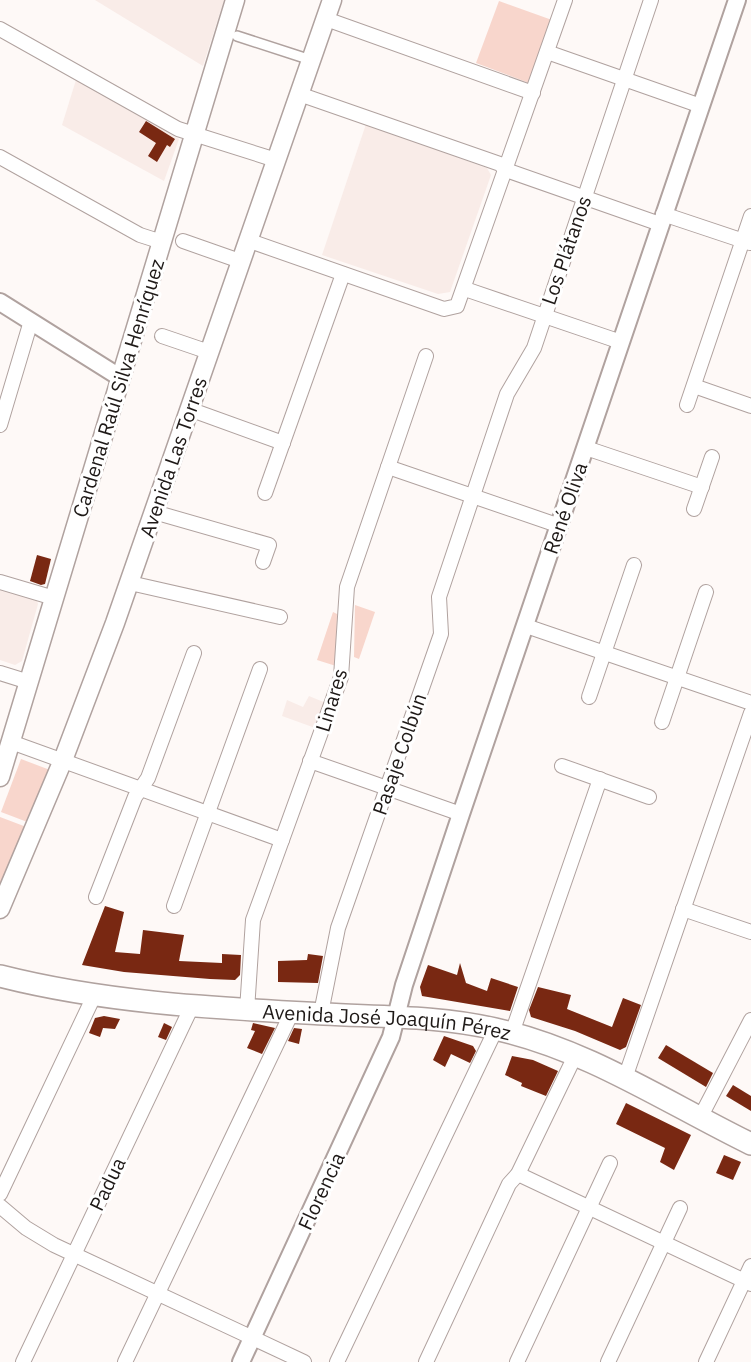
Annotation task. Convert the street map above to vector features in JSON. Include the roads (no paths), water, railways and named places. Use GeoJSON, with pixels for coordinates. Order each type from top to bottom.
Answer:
{"type":"FeatureCollection","features":[{"type":"Feature","properties":{"kind":"main road","name":"Cardenal Raúl Silva Henríquez"},"geometry":{"type":"LineString","coordinates":[[0,777],[235,0]]}},
{"type":"Feature","properties":{"kind":"main road","name":"Avenida Las Torres"},"geometry":{"type":"LineString","coordinates":[[0,909],[63,760],[129,583],[332,0]]}},
{"type":"Feature","properties":{"kind":"main road","name":"Avenida José Joaquín Pérez"},"geometry":{"type":"LineString","coordinates":[[0,976],[94,996],[247,1010],[397,1017],[504,1031],[576,1056],[625,1078],[751,1144]]}},
{"type":"Feature","properties":{"kind":"street"},"geometry":{"type":"LineString","coordinates":[[247,240],[444,309],[454,308],[460,303],[565,0]]}},
{"type":"Feature","properties":{"kind":"street","name":"Los Plátanos"},"geometry":{"type":"LineString","coordinates":[[472,496],[507,394],[532,354],[651,0]]}},
{"type":"Feature","properties":{"kind":"street","name":"René Oliva"},"geometry":{"type":"LineString","coordinates":[[397,1017],[404,985],[461,814],[737,0]]}},
{"type":"Feature","properties":{"kind":"street"},"geometry":{"type":"LineString","coordinates":[[326,19],[532,93]]}},
{"type":"Feature","properties":{"kind":"street"},"geometry":{"type":"LineString","coordinates":[[0,29],[178,129],[276,160]]}},
{"type":"Feature","properties":{"kind":"street"},"geometry":{"type":"LineString","coordinates":[[237,36],[311,60]]}},
{"type":"Feature","properties":{"kind":"street"},"geometry":{"type":"LineString","coordinates":[[547,52],[701,106]]}},
{"type":"Feature","properties":{"kind":"street"},"geometry":{"type":"LineString","coordinates":[[299,94],[500,164],[506,170],[584,197],[747,242]]}},
{"type":"Feature","properties":{"kind":"street"},"geometry":{"type":"LineString","coordinates":[[0,157],[133,232],[162,242]]}},
{"type":"Feature","properties":{"kind":"street"},"geometry":{"type":"LineString","coordinates":[[687,405],[747,242],[751,216]]}},
{"type":"Feature","properties":{"kind":"street"},"geometry":{"type":"LineString","coordinates":[[183,241],[240,261]]}},
{"type":"Feature","properties":{"kind":"street"},"geometry":{"type":"LineString","coordinates":[[265,493],[343,274]]}},
{"type":"Feature","properties":{"kind":"street"},"geometry":{"type":"LineString","coordinates":[[465,289],[621,342]]}},
{"type":"Feature","properties":{"kind":"street"},"geometry":{"type":"LineString","coordinates":[[0,302],[121,378]]}},
{"type":"Feature","properties":{"kind":"street"},"geometry":{"type":"LineString","coordinates":[[0,425],[31,321]]}},
{"type":"Feature","properties":{"kind":"street"},"geometry":{"type":"LineString","coordinates":[[162,336],[209,352]]}},
{"type":"Feature","properties":{"kind":"street","name":"Linares"},"geometry":{"type":"LineString","coordinates":[[247,1010],[251,929],[341,677],[347,587],[426,356]]}},
{"type":"Feature","properties":{"kind":"street"},"geometry":{"type":"LineString","coordinates":[[694,386],[751,406]]}},
{"type":"Feature","properties":{"kind":"street"},"geometry":{"type":"LineString","coordinates":[[189,409],[283,443]]}},
{"type":"Feature","properties":{"kind":"street"},"geometry":{"type":"LineString","coordinates":[[586,448],[702,487]]}},
{"type":"Feature","properties":{"kind":"street"},"geometry":{"type":"LineString","coordinates":[[694,509],[712,457]]}},
{"type":"Feature","properties":{"kind":"street"},"geometry":{"type":"LineString","coordinates":[[388,467],[560,526]]}},
{"type":"Feature","properties":{"kind":"street","name":"Pasaje Colbún"},"geometry":{"type":"LineString","coordinates":[[321,1013],[334,939],[441,633],[439,597],[472,496]]}},
{"type":"Feature","properties":{"kind":"street"},"geometry":{"type":"LineString","coordinates":[[154,512],[271,538],[263,562]]}},
{"type":"Feature","properties":{"kind":"street"},"geometry":{"type":"LineString","coordinates":[[589,697],[634,565]]}},
{"type":"Feature","properties":{"kind":"street"},"geometry":{"type":"LineString","coordinates":[[0,582],[54,598]]}},
{"type":"Feature","properties":{"kind":"street"},"geometry":{"type":"LineString","coordinates":[[129,583],[280,617]]}},
{"type":"Feature","properties":{"kind":"street"},"geometry":{"type":"LineString","coordinates":[[662,722],[706,592]]}},
{"type":"Feature","properties":{"kind":"street"},"geometry":{"type":"LineString","coordinates":[[526,626],[751,703]]}},
{"type":"Feature","properties":{"kind":"street"},"geometry":{"type":"LineString","coordinates":[[96,897],[141,789],[148,778],[194,653]]}},
{"type":"Feature","properties":{"kind":"street"},"geometry":{"type":"LineString","coordinates":[[174,906],[260,669]]}},
{"type":"Feature","properties":{"kind":"street"},"geometry":{"type":"LineString","coordinates":[[0,673],[28,682]]}},
{"type":"Feature","properties":{"kind":"street"},"geometry":{"type":"LineString","coordinates":[[625,1078],[751,713]]}},
{"type":"Feature","properties":{"kind":"street"},"geometry":{"type":"LineString","coordinates":[[10,742],[282,840]]}},
{"type":"Feature","properties":{"kind":"street"},"geometry":{"type":"LineString","coordinates":[[310,761],[461,814]]}},
{"type":"Feature","properties":{"kind":"street"},"geometry":{"type":"LineString","coordinates":[[562,766],[649,797]]}},
{"type":"Feature","properties":{"kind":"street"},"geometry":{"type":"LineString","coordinates":[[337,1362],[504,1031],[600,779]]}},
{"type":"Feature","properties":{"kind":"street"},"geometry":{"type":"LineString","coordinates":[[683,909],[751,932]]}},
{"type":"Feature","properties":{"kind":"street"},"geometry":{"type":"LineString","coordinates":[[0,1194],[94,996]]}},
{"type":"Feature","properties":{"kind":"street","name":"Padua"},"geometry":{"type":"LineString","coordinates":[[23,1362],[192,1006]]}},
{"type":"Feature","properties":{"kind":"street"},"geometry":{"type":"LineString","coordinates":[[125,1362],[292,1012]]}},
{"type":"Feature","properties":{"kind":"street","name":"Florencia"},"geometry":{"type":"LineString","coordinates":[[242,1362],[389,1043],[397,1017]]}},
{"type":"Feature","properties":{"kind":"street"},"geometry":{"type":"LineString","coordinates":[[700,1118],[751,1020]]}},
{"type":"Feature","properties":{"kind":"street"},"geometry":{"type":"LineString","coordinates":[[426,1362],[509,1184],[518,1174],[576,1056]]}},
{"type":"Feature","properties":{"kind":"street"},"geometry":{"type":"LineString","coordinates":[[517,1362],[610,1163]]}},
{"type":"Feature","properties":{"kind":"street"},"geometry":{"type":"LineString","coordinates":[[518,1174],[748,1282]]}},
{"type":"Feature","properties":{"kind":"street"},"geometry":{"type":"LineString","coordinates":[[0,1206],[40,1237],[304,1362]]}},
{"type":"Feature","properties":{"kind":"street"},"geometry":{"type":"LineString","coordinates":[[608,1362],[680,1208]]}},
{"type":"Feature","properties":{"kind":"street"},"geometry":{"type":"LineString","coordinates":[[706,1362],[748,1282],[751,1266]]}}]}
